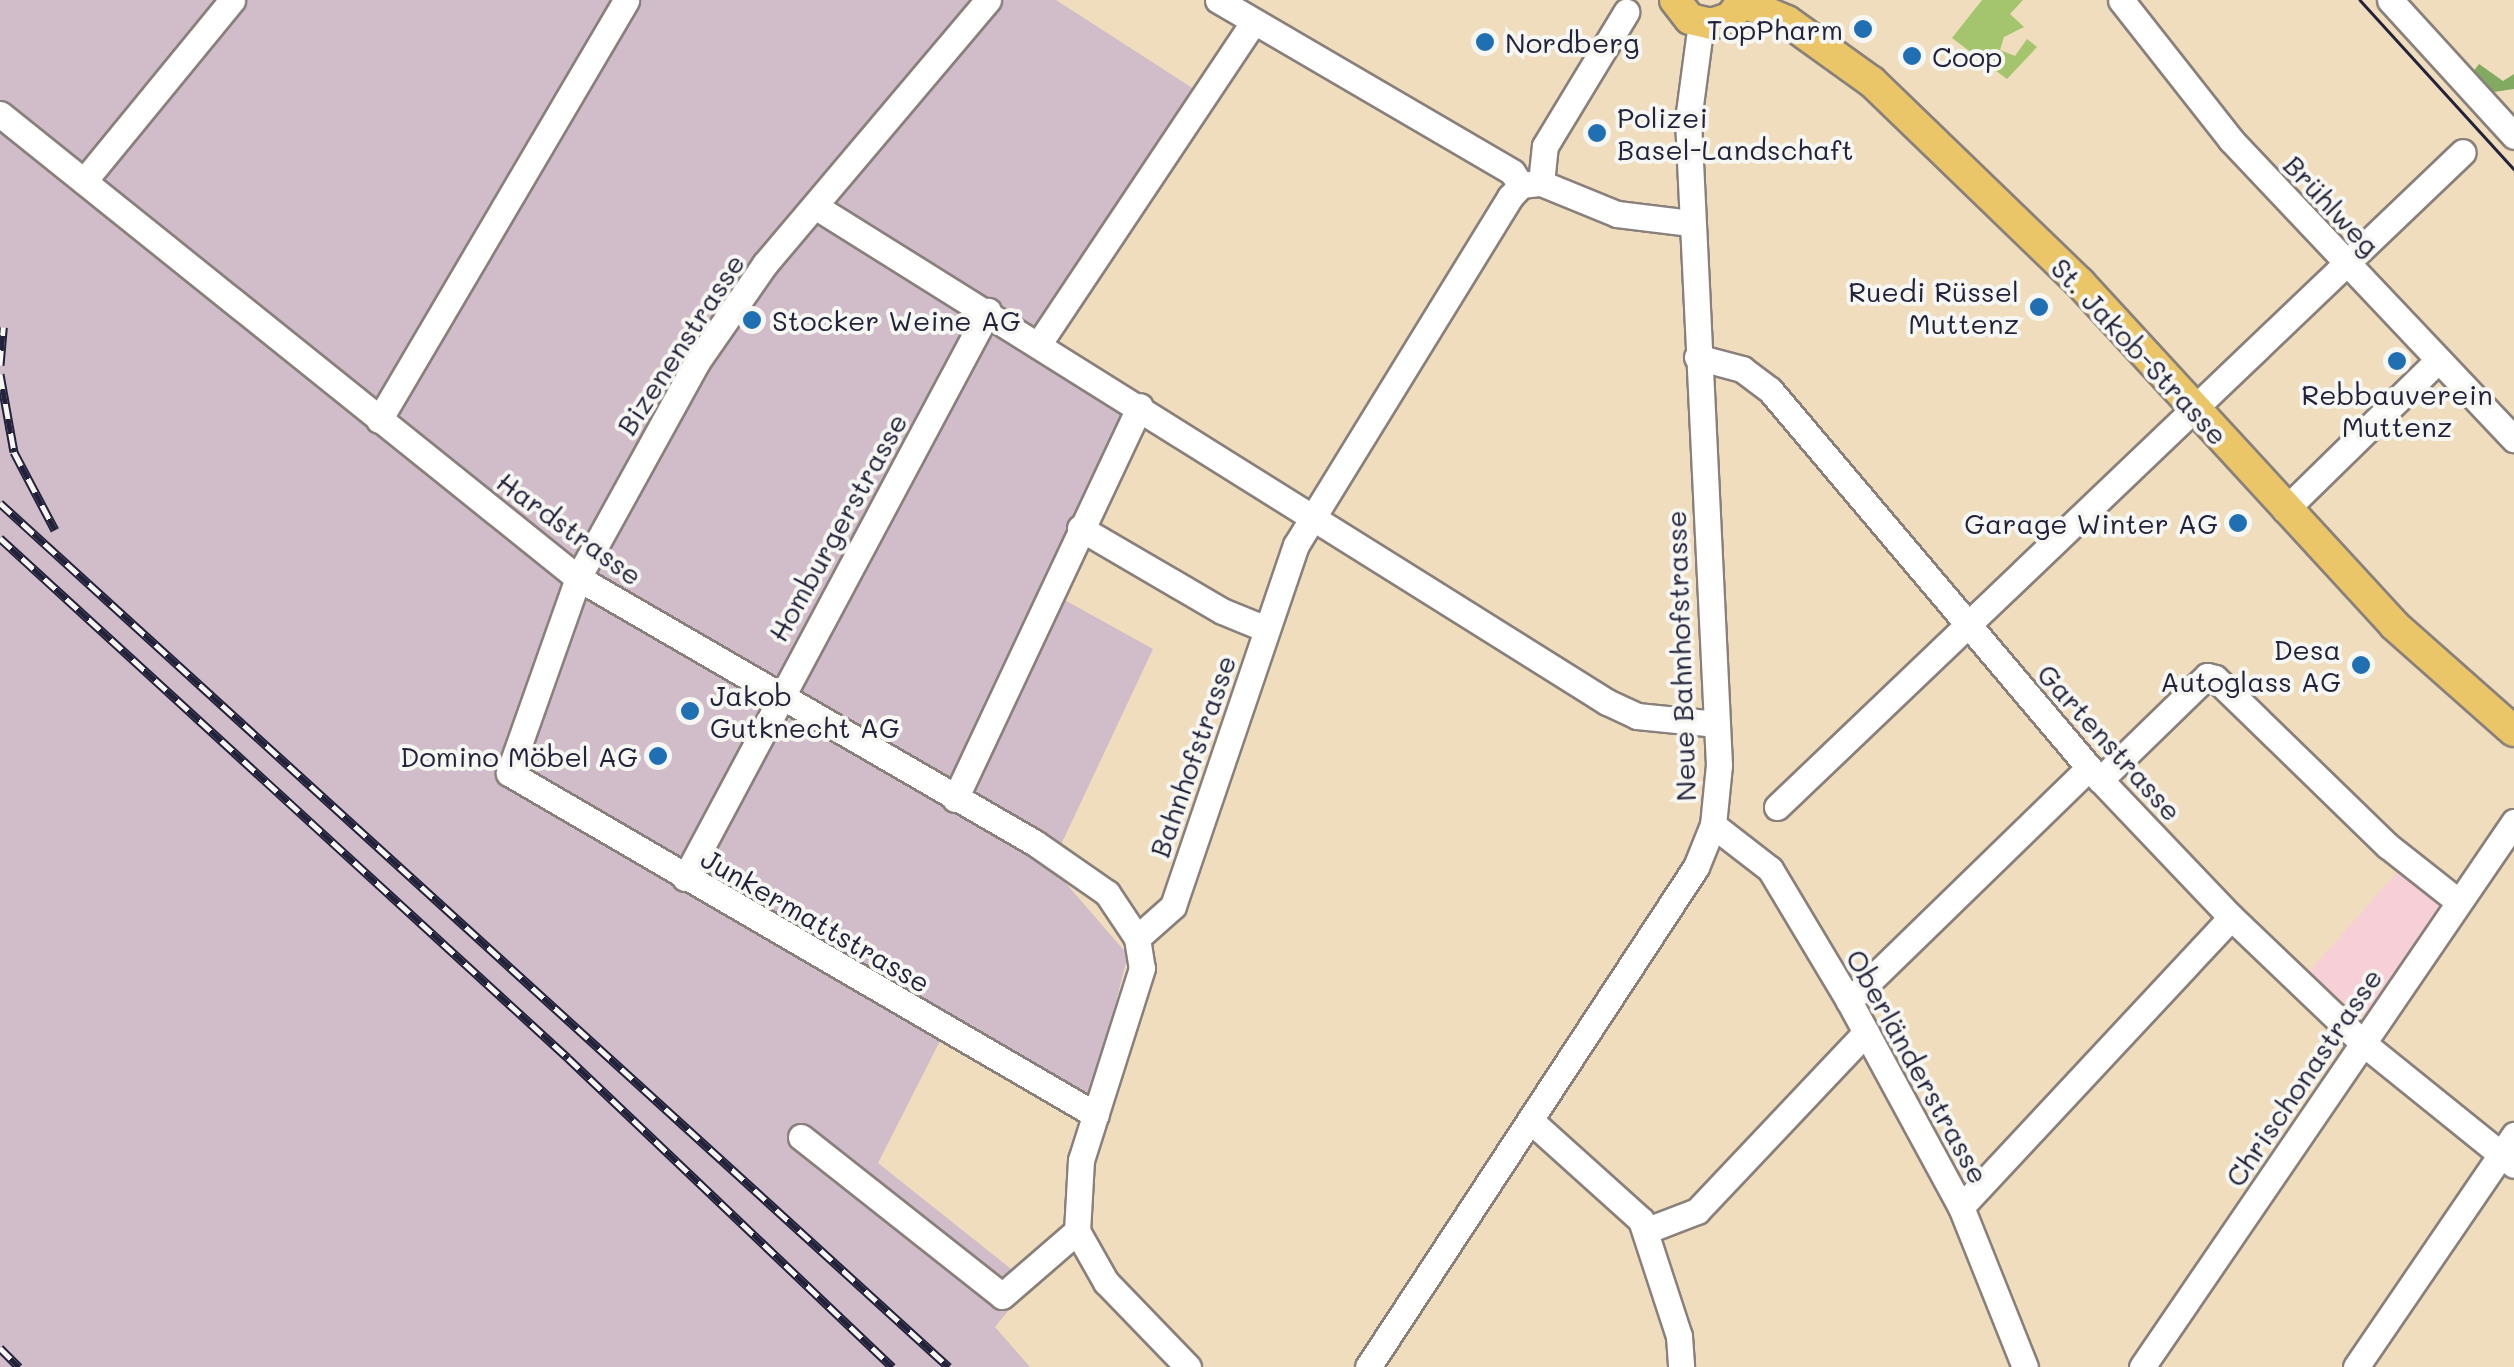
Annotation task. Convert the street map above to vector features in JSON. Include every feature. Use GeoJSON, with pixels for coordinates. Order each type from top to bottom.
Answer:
{"type":"FeatureCollection","features":[{"type":"Feature","properties":{"kind":"main road"},"geometry":{"type":"LineString","coordinates":[[1675,0],[1700,23],[1721,22],[1742,1]]}},
{"type":"Feature","properties":{"kind":"main road","name":"St. Jakob-Strasse"},"geometry":{"type":"LineString","coordinates":[[1742,1],[1786,21],[1872,82],[2080,283],[2394,626],[2514,732]]}},
{"type":"Feature","properties":{"kind":"street"},"geometry":{"type":"LineString","coordinates":[[84,181],[232,0]]}},
{"type":"Feature","properties":{"kind":"street"},"geometry":{"type":"LineString","coordinates":[[378,420],[626,0]]}},
{"type":"Feature","properties":{"kind":"street","name":"Bizenenstrasse"},"geometry":{"type":"LineString","coordinates":[[508,773],[578,578],[696,362],[765,264],[818,208],[988,0]]}},
{"type":"Feature","properties":{"kind":"street"},"geometry":{"type":"LineString","coordinates":[[1218,0],[1531,184],[1617,214],[1690,223]]}},
{"type":"Feature","properties":{"kind":"street","name":"Brühlweg"},"geometry":{"type":"LineString","coordinates":[[2120,0],[2231,140],[2436,361],[2514,439]]}},
{"type":"Feature","properties":{"kind":"street"},"geometry":{"type":"LineString","coordinates":[[2390,0],[2508,119]]}},
{"type":"Feature","properties":{"kind":"street","name":"Bahnhofstrasse"},"geometry":{"type":"LineString","coordinates":[[1137,938],[1173,906],[1266,629],[1313,516],[1531,184],[1545,146],[1626,12]]}},
{"type":"Feature","properties":{"kind":"street"},"geometry":{"type":"LineString","coordinates":[[1040,342],[1254,23]]}},
{"type":"Feature","properties":{"kind":"street","name":"Neue Bahnhofstrasse"},"geometry":{"type":"LineString","coordinates":[[1368,1367],[1696,867],[1713,824],[1720,791],[1696,357],[1688,120],[1700,23]]}},
{"type":"Feature","properties":{"kind":"street","name":"Hardstrasse"},"geometry":{"type":"LineString","coordinates":[[0,114],[578,578],[1082,872],[1107,894],[1137,938]]}},
{"type":"Feature","properties":{"kind":"street"},"geometry":{"type":"LineString","coordinates":[[1777,807],[2463,152]]}},
{"type":"Feature","properties":{"kind":"street"},"geometry":{"type":"LineString","coordinates":[[818,208],[1040,342],[1607,702],[1637,716],[1717,724]]}},
{"type":"Feature","properties":{"kind":"street","name":"Homburgerstrasse"},"geometry":{"type":"LineString","coordinates":[[685,878],[778,697],[988,311]]}},
{"type":"Feature","properties":{"kind":"street","name":"Gartenstrasse"},"geometry":{"type":"LineString","coordinates":[[1696,357],[1742,369],[1770,390],[2094,774],[2231,917],[2363,1044],[2509,1151]]}},
{"type":"Feature","properties":{"kind":"street"},"geometry":{"type":"LineString","coordinates":[[2285,510],[2436,361]]}},
{"type":"Feature","properties":{"kind":"street"},"geometry":{"type":"LineString","coordinates":[[954,799],[1140,406]]}},
{"type":"Feature","properties":{"kind":"street"},"geometry":{"type":"LineString","coordinates":[[1080,528],[1222,611],[1266,629]]}},
{"type":"Feature","properties":{"kind":"street"},"geometry":{"type":"LineString","coordinates":[[1849,1001],[2094,774],[2207,676],[2215,678],[2388,846],[2459,902]]}},
{"type":"Feature","properties":{"kind":"street","name":"Junkermattstrasse"},"geometry":{"type":"LineString","coordinates":[[508,773],[1096,1116]]}},
{"type":"Feature","properties":{"kind":"street","name":"Chrischonastrasse"},"geometry":{"type":"LineString","coordinates":[[2142,1367],[2514,822]]}},
{"type":"Feature","properties":{"kind":"street","name":"Oberländerstrasse"},"geometry":{"type":"LineString","coordinates":[[1713,824],[1770,868],[1849,1001],[1962,1206],[2025,1367]]}},
{"type":"Feature","properties":{"kind":"street"},"geometry":{"type":"LineString","coordinates":[[1962,1206],[2231,917]]}},
{"type":"Feature","properties":{"kind":"street"},"geometry":{"type":"LineString","coordinates":[[1137,938],[1138,993],[1096,1116],[1076,1190],[1077,1231],[1106,1282],[1188,1367]]}},
{"type":"Feature","properties":{"kind":"street"},"geometry":{"type":"LineString","coordinates":[[1645,1230],[1697,1211],[1866,1032]]}},
{"type":"Feature","properties":{"kind":"street"},"geometry":{"type":"LineString","coordinates":[[1531,1121],[1634,1210],[1645,1230],[1678,1336],[1681,1367]]}},
{"type":"Feature","properties":{"kind":"street"},"geometry":{"type":"LineString","coordinates":[[800,1137],[1002,1296],[1077,1231]]}},
{"type":"Feature","properties":{"kind":"street"},"geometry":{"type":"LineString","coordinates":[[2356,1367],[2509,1151]]}},
{"type":"Feature","properties":{"kind":"shaded area"},"geometry":{"type":"Polygon","coordinates":[[[0,0],[1056,0],[1194,89],[1028,355],[1125,412],[1043,588],[1153,649],[1051,866],[1128,955],[1085,1121],[940,1041],[878,1163],[1030,1284],[995,1327],[1030,1367],[0,1367],[0,0]]]}},
{"type":"Feature","properties":{"kind":"shaded area"},"geometry":{"type":"Polygon","coordinates":[[[2406,862],[2442,903],[2369,1013],[2360,1015],[2308,973],[2406,862]]]}},
{"type":"Feature","properties":{"kind":"green space"},"geometry":{"type":"Polygon","coordinates":[[[1982,0],[2023,0],[2010,14],[2024,27],[2004,37],[2000,50],[2015,56],[2027,39],[2037,47],[2007,79],[1952,38],[1982,0]]]}},
{"type":"Feature","properties":{"kind":"green space"},"geometry":{"type":"Polygon","coordinates":[[[2479,64],[2503,81],[2514,74],[2514,89],[2494,92],[2473,72],[2479,64]]]}},
{"type":"Feature","properties":{"kind":"tram line"},"geometry":{"type":"LineString","coordinates":[[2360,0],[2514,169]]}},
{"type":"Feature","properties":{"kind":"railway"},"geometry":{"type":"LineString","coordinates":[[0,365],[3,327]]}},
{"type":"Feature","properties":{"kind":"railway"},"geometry":{"type":"LineString","coordinates":[[0,374],[14,452],[55,530]]}},
{"type":"Feature","properties":{"kind":"railway"},"geometry":{"type":"LineString","coordinates":[[0,503],[949,1367]]}},
{"type":"Feature","properties":{"kind":"railway"},"geometry":{"type":"LineString","coordinates":[[0,538],[568,1058],[892,1367]]}},
{"type":"Feature","properties":{"kind":"railway"},"geometry":{"type":"LineString","coordinates":[[0,1348],[19,1367]]}},
{"type":"Feature","properties":{"kind":"place","name":"TopPharm"},"geometry":{"type":"Point","coordinates":[1863,29]}},
{"type":"Feature","properties":{"kind":"place","name":"Nordberg"},"geometry":{"type":"Point","coordinates":[1485,42]}},
{"type":"Feature","properties":{"kind":"place","name":"Coop"},"geometry":{"type":"Point","coordinates":[1912,56]}},
{"type":"Feature","properties":{"kind":"place","name":"Polizei Basel-Landschaft"},"geometry":{"type":"Point","coordinates":[1597,133]}},
{"type":"Feature","properties":{"kind":"place","name":"Ruedi Rüssel Muttenz"},"geometry":{"type":"Point","coordinates":[2039,307]}},
{"type":"Feature","properties":{"kind":"place","name":"Stocker Weine AG"},"geometry":{"type":"Point","coordinates":[752,320]}},
{"type":"Feature","properties":{"kind":"place","name":"Rebbauverein Muttenz"},"geometry":{"type":"Point","coordinates":[2397,361]}},
{"type":"Feature","properties":{"kind":"place","name":"Garage Winter AG"},"geometry":{"type":"Point","coordinates":[2238,523]}},
{"type":"Feature","properties":{"kind":"place","name":"Desa Autoglass AG"},"geometry":{"type":"Point","coordinates":[2361,665]}},
{"type":"Feature","properties":{"kind":"place","name":"Jakob Gutknecht AG"},"geometry":{"type":"Point","coordinates":[690,711]}},
{"type":"Feature","properties":{"kind":"place","name":"Domino Möbel AG"},"geometry":{"type":"Point","coordinates":[658,756]}}]}
